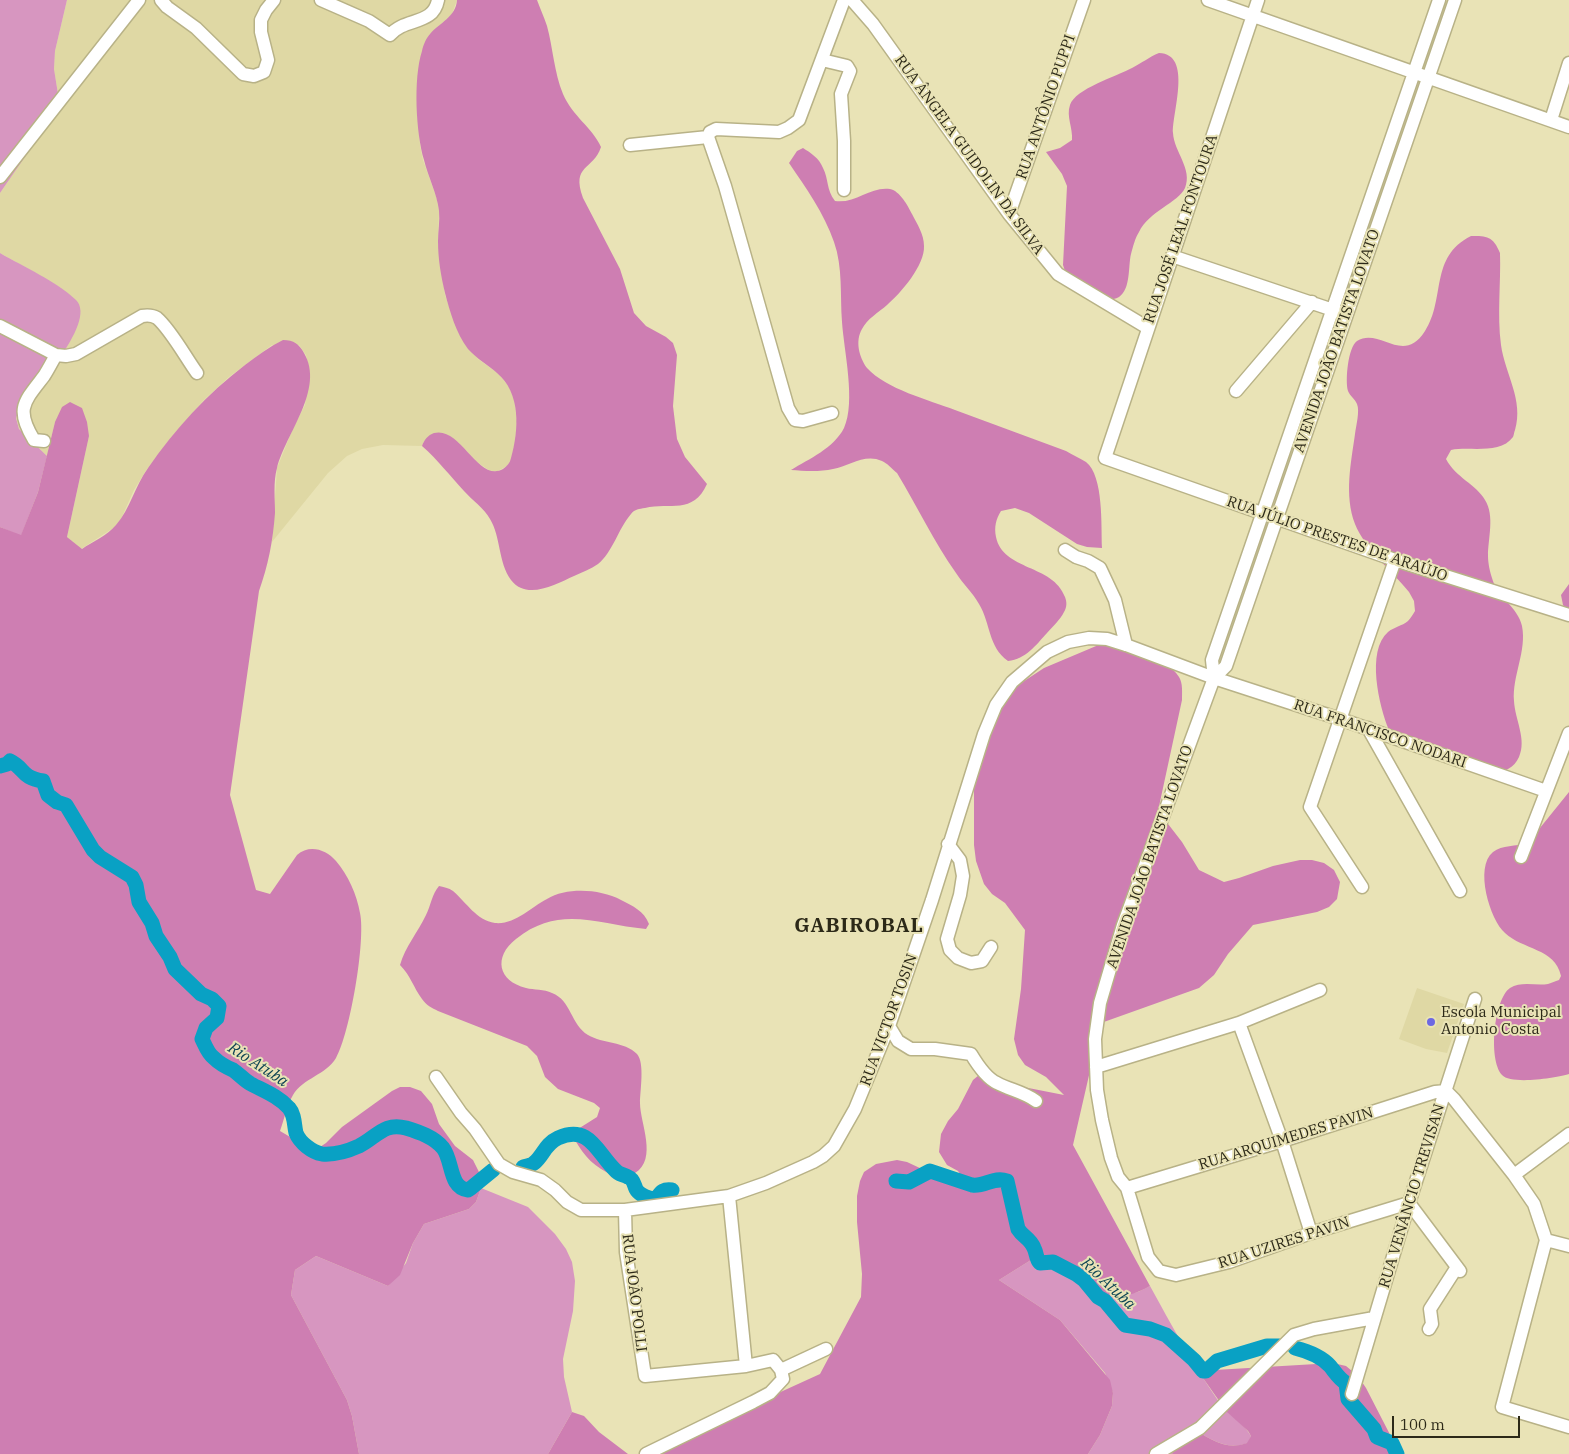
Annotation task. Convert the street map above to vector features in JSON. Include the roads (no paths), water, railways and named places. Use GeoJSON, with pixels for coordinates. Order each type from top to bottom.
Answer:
{"type":"FeatureCollection","features":[{"type":"Feature","properties":{"kind":"street"},"geometry":{"type":"LineString","coordinates":[[0,176],[140,0]]}},
{"type":"Feature","properties":{"kind":"street"},"geometry":{"type":"LineString","coordinates":[[161,0],[167,7],[196,28],[244,74],[254,76],[264,72],[268,60],[261,32],[261,20],[274,0]]}},
{"type":"Feature","properties":{"kind":"street"},"geometry":{"type":"LineString","coordinates":[[321,0],[368,21],[390,35],[403,24],[429,15],[436,9],[438,0]]}},
{"type":"Feature","properties":{"kind":"street"},"geometry":{"type":"LineString","coordinates":[[832,413],[803,421],[795,420],[788,408],[725,186],[708,137],[710,132],[716,129],[779,132],[799,120],[844,0]]}},
{"type":"Feature","properties":{"kind":"street","name":"RUA ÂNGELA GUIDOLIN DA SILVA"},"geometry":{"type":"LineString","coordinates":[[852,0],[873,24],[1009,214],[1058,274],[1148,328]]}},
{"type":"Feature","properties":{"kind":"street","name":"RUA ANTÔNIO PUPPI"},"geometry":{"type":"LineString","coordinates":[[1009,214],[1084,0]]}},
{"type":"Feature","properties":{"kind":"street"},"geometry":{"type":"LineString","coordinates":[[1208,0],[1569,127]]}},
{"type":"Feature","properties":{"kind":"street","name":"RUA JOSÉ LEAL FONTOURA"},"geometry":{"type":"LineString","coordinates":[[1105,458],[1258,0]]}},
{"type":"Feature","properties":{"kind":"street","name":"AVENIDA JOÃO BATISTA LOVATO"},"geometry":{"type":"LineString","coordinates":[[1214,678],[1212,660],[1264,514],[1439,0]]}},
{"type":"Feature","properties":{"kind":"street","name":"AVENIDA JOÃO BATISTA LOVATO"},"geometry":{"type":"LineString","coordinates":[[1159,1271],[1148,1257],[1127,1188],[1118,1177],[1111,1158],[1102,1120],[1097,1090],[1095,1039],[1100,1003],[1123,925],[1214,678],[1226,666],[1455,0]]}},
{"type":"Feature","properties":{"kind":"street"},"geometry":{"type":"LineString","coordinates":[[822,60],[848,66],[850,72],[841,94],[844,141],[844,190]]}},
{"type":"Feature","properties":{"kind":"street"},"geometry":{"type":"LineString","coordinates":[[1551,120],[1569,63]]}},
{"type":"Feature","properties":{"kind":"street"},"geometry":{"type":"LineString","coordinates":[[630,146],[708,137]]}},
{"type":"Feature","properties":{"kind":"street"},"geometry":{"type":"LineString","coordinates":[[1172,256],[1346,314]]}},
{"type":"Feature","properties":{"kind":"street"},"geometry":{"type":"LineString","coordinates":[[1236,391],[1312,302]]}},
{"type":"Feature","properties":{"kind":"street"},"geometry":{"type":"LineString","coordinates":[[0,326],[56,355],[76,354],[142,316],[150,315],[157,318],[168,331],[197,373]]}},
{"type":"Feature","properties":{"kind":"street"},"geometry":{"type":"LineString","coordinates":[[44,441],[34,440],[23,412],[25,402],[56,355]]}},
{"type":"Feature","properties":{"kind":"street","name":"RUA JÚLIO PRESTES DE ARAÚJO"},"geometry":{"type":"LineString","coordinates":[[1105,458],[1396,560],[1569,615]]}},
{"type":"Feature","properties":{"kind":"street"},"geometry":{"type":"LineString","coordinates":[[1066,550],[1076,557],[1100,568],[1115,600],[1126,645]]}},
{"type":"Feature","properties":{"kind":"street"},"geometry":{"type":"LineString","coordinates":[[1362,886],[1310,807],[1396,560]]}},
{"type":"Feature","properties":{"kind":"street","name":"RUA VICTOR TOSIN"},"geometry":{"type":"LineString","coordinates":[[436,1077],[499,1164],[514,1172],[541,1180],[567,1202],[581,1210],[625,1210],[729,1196],[766,1183],[813,1162],[834,1146],[855,1109],[889,1026],[932,900],[984,734],[996,706],[1012,682],[1047,652],[1068,642],[1089,638],[1126,645],[1214,678]]}},
{"type":"Feature","properties":{"kind":"street","name":"RUA FRANCISCO NODARI"},"geometry":{"type":"LineString","coordinates":[[1214,678],[1368,728],[1546,791]]}},
{"type":"Feature","properties":{"kind":"street"},"geometry":{"type":"LineString","coordinates":[[1368,728],[1460,890]]}},
{"type":"Feature","properties":{"kind":"street"},"geometry":{"type":"LineString","coordinates":[[1521,856],[1569,733]]}},
{"type":"Feature","properties":{"kind":"street"},"geometry":{"type":"LineString","coordinates":[[948,844],[960,860],[963,876],[947,939],[950,950],[958,958],[970,963],[982,962],[991,947]]}},
{"type":"Feature","properties":{"kind":"street"},"geometry":{"type":"LineString","coordinates":[[1096,1068],[1239,1023],[1320,990]]}},
{"type":"Feature","properties":{"kind":"street","name":"RUA VENÂNCIO TREVISAN"},"geometry":{"type":"LineString","coordinates":[[1352,1394],[1409,1203],[1475,999]]}},
{"type":"Feature","properties":{"kind":"street"},"geometry":{"type":"LineString","coordinates":[[1239,1023],[1282,1141],[1311,1233]]}},
{"type":"Feature","properties":{"kind":"street"},"geometry":{"type":"LineString","coordinates":[[889,1026],[898,1041],[911,1048],[971,1054],[978,1066],[995,1082],[1028,1095],[1036,1101]]}},
{"type":"Feature","properties":{"kind":"street"},"geometry":{"type":"LineString","coordinates":[[1446,1091],[1514,1175],[1534,1204],[1546,1240],[1502,1407],[1569,1426]]}},
{"type":"Feature","properties":{"kind":"street","name":"RUA ARQUIMEDES PAVIN"},"geometry":{"type":"LineString","coordinates":[[1127,1188],[1435,1092],[1446,1091]]}},
{"type":"Feature","properties":{"kind":"street"},"geometry":{"type":"LineString","coordinates":[[1514,1175],[1569,1134]]}},
{"type":"Feature","properties":{"kind":"street"},"geometry":{"type":"LineString","coordinates":[[729,1196],[746,1366],[777,1365],[826,1349]]}},
{"type":"Feature","properties":{"kind":"street"},"geometry":{"type":"LineString","coordinates":[[1409,1203],[1459,1269],[1430,1309],[1432,1324],[1429,1330]]}},
{"type":"Feature","properties":{"kind":"street","name":"RUA UZIRES PAVIN"},"geometry":{"type":"LineString","coordinates":[[1159,1271],[1176,1275],[1229,1262],[1311,1233],[1409,1203]]}},
{"type":"Feature","properties":{"kind":"street","name":"RUA JOÃO POLLI"},"geometry":{"type":"LineString","coordinates":[[625,1210],[626,1252],[645,1376],[746,1366]]}},
{"type":"Feature","properties":{"kind":"street"},"geometry":{"type":"LineString","coordinates":[[1546,1240],[1569,1246]]}},
{"type":"Feature","properties":{"kind":"street"},"geometry":{"type":"LineString","coordinates":[[1156,1454],[1200,1428],[1294,1335],[1314,1328],[1374,1318]]}},
{"type":"Feature","properties":{"kind":"street"},"geometry":{"type":"LineString","coordinates":[[646,1454],[770,1393],[783,1379],[777,1365]]}},
{"type":"Feature","properties":{"kind":"waterway","name":"Rio Atuba"},"geometry":{"type":"LineString","coordinates":[[0,766],[10,761],[30,777],[43,781],[48,795],[57,802],[66,805],[93,850],[100,857],[132,877],[136,885],[139,902],[152,923],[156,936],[170,957],[175,969],[201,994],[212,999],[219,1006],[217,1018],[206,1028],[202,1039],[208,1052],[218,1062],[285,1104],[292,1114],[298,1137],[307,1146],[322,1154],[331,1154],[359,1146],[386,1129],[392,1127],[406,1128],[431,1138],[443,1148],[454,1179],[462,1188],[468,1190],[493,1170]]}},
{"type":"Feature","properties":{"kind":"waterway","name":"Rio Atuba"},"geometry":{"type":"LineString","coordinates":[[523,1167],[534,1163],[547,1147],[558,1138],[578,1135],[592,1142],[617,1172],[634,1182],[637,1191],[641,1194],[652,1199],[657,1198],[663,1191],[672,1190]]}},
{"type":"Feature","properties":{"kind":"waterway","name":"Rio Atuba"},"geometry":{"type":"LineString","coordinates":[[896,1181],[909,1182],[930,1171],[972,1185],[981,1185],[998,1180],[1007,1181],[1018,1229],[1032,1245],[1040,1263],[1053,1262],[1076,1274],[1084,1280],[1098,1297],[1105,1301],[1125,1325],[1150,1329],[1166,1335],[1194,1360],[1203,1371],[1206,1371],[1217,1361],[1267,1346],[1279,1346]]}},
{"type":"Feature","properties":{"kind":"waterway","name":"Rio Atuba"},"geometry":{"type":"LineString","coordinates":[[1295,1348],[1314,1354],[1330,1366],[1346,1383],[1348,1399],[1374,1429],[1377,1437],[1392,1443],[1397,1454]]}},
{"type":"Feature","properties":{"kind":"place","name":"Escola Municipal Antonio Costa"},"geometry":{"type":"Point","coordinates":[1431,1022]}},
{"type":"Feature","properties":{"kind":"district","name":"GABIROBAL"},"geometry":{"type":"Point","coordinates":[859,926]}}]}
